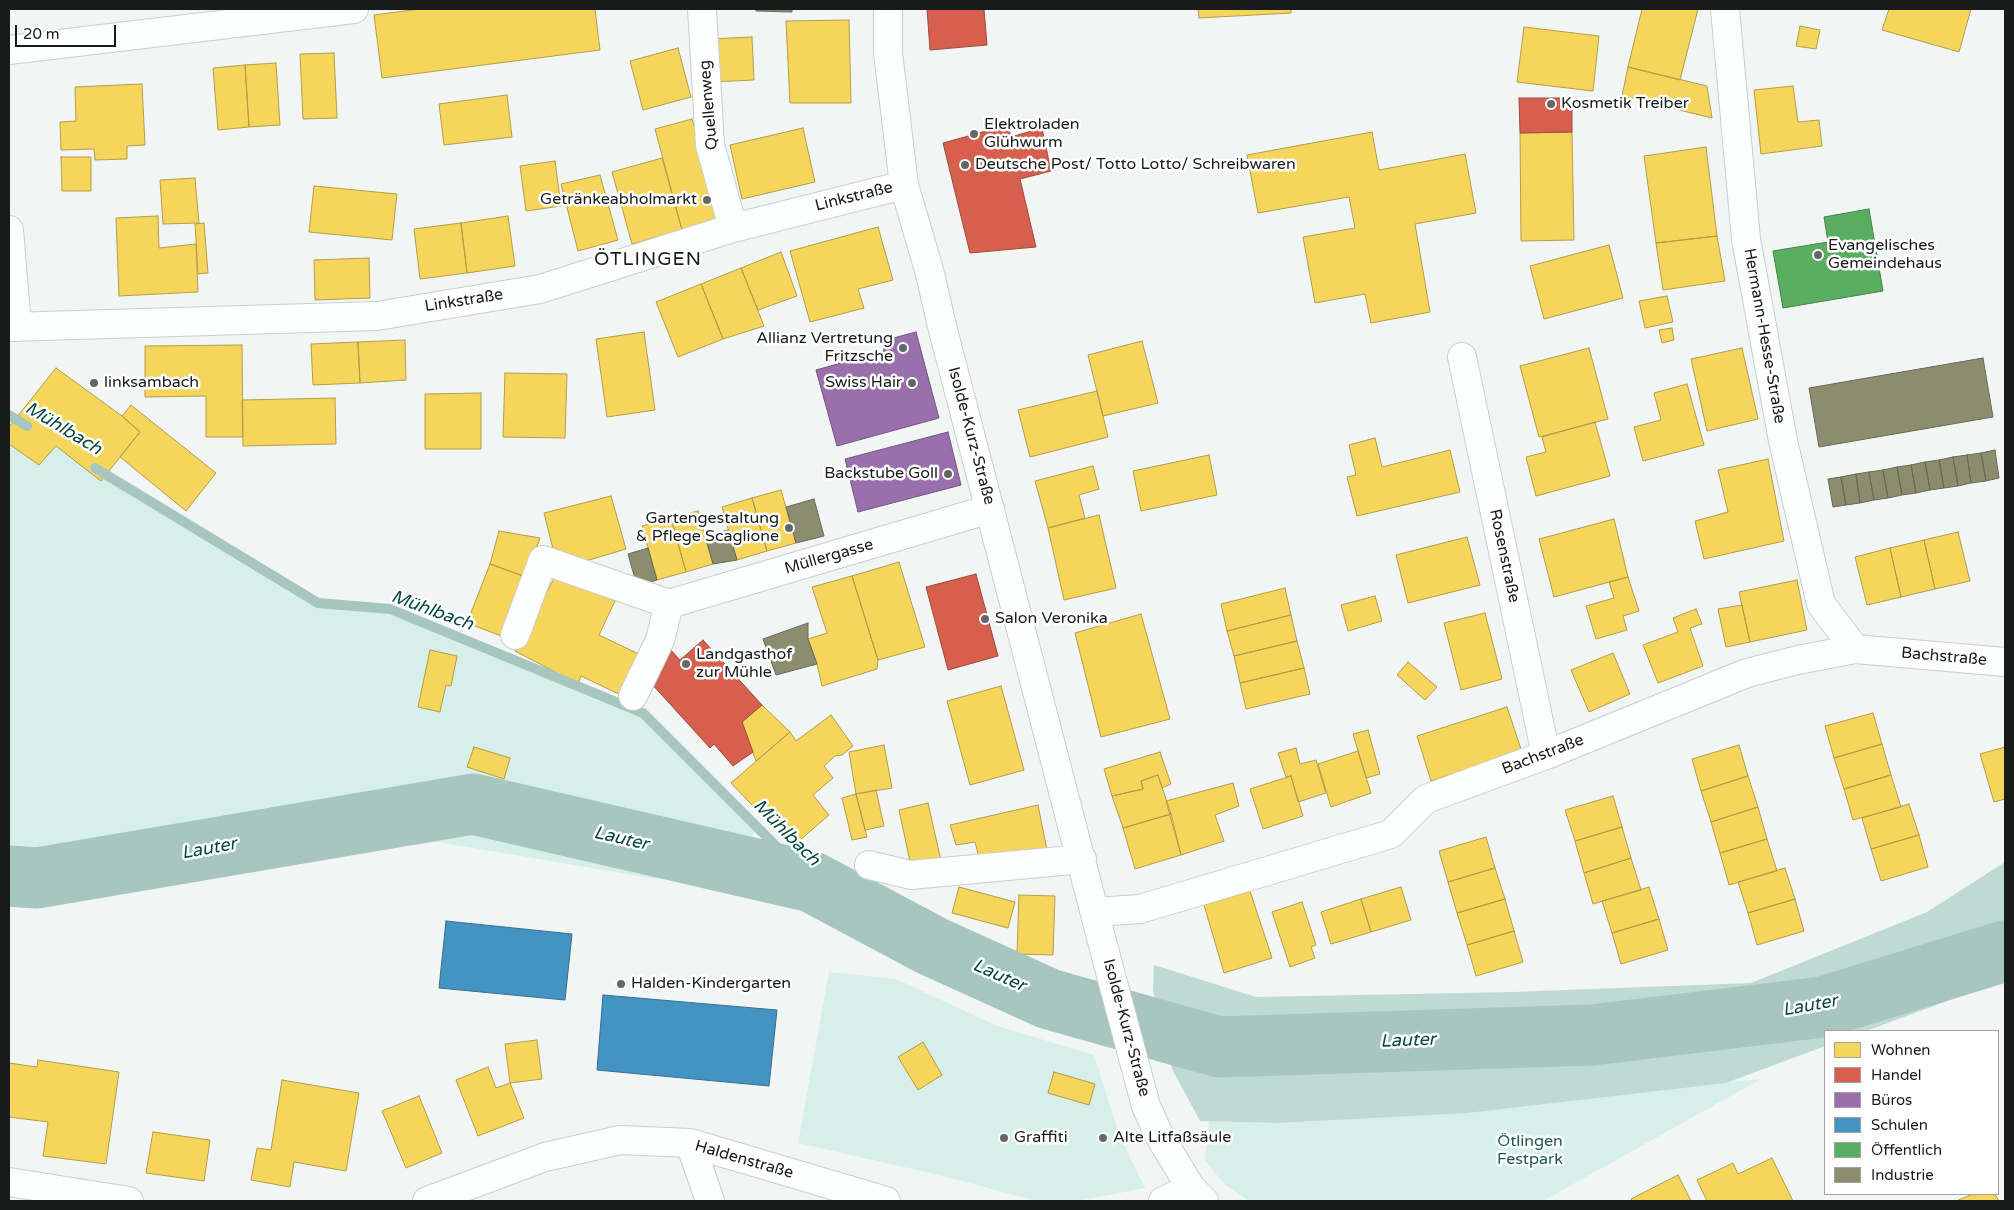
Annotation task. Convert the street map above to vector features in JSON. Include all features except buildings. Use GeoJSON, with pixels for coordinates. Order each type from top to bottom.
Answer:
{"type":"FeatureCollection","features":[{"type":"Feature","properties":{"kind":"street"},"geometry":{"type":"LineString","coordinates":[[9,50],[354,9]]}},
{"type":"Feature","properties":{"kind":"street","name":"Quellenweg"},"geometry":{"type":"LineString","coordinates":[[702,9],[710,145],[733,228]]}},
{"type":"Feature","properties":{"kind":"street","name":"Isolde-Kurz-Straße"},"geometry":{"type":"LineString","coordinates":[[888,9],[888,53],[904,185],[928,270],[1146,1106],[1160,1137],[1198,1195]]}},
{"type":"Feature","properties":{"kind":"street","name":"Hermann-Hesse-Straße"},"geometry":{"type":"LineString","coordinates":[[1725,9],[1746,239],[1783,441],[1821,604],[1855,649]]}},
{"type":"Feature","properties":{"kind":"street","name":"Linkstraße"},"geometry":{"type":"LineString","coordinates":[[13,327],[377,316],[540,288],[733,228],[904,185]]}},
{"type":"Feature","properties":{"kind":"street"},"geometry":{"type":"LineString","coordinates":[[9,230],[13,327]]}},
{"type":"Feature","properties":{"kind":"street","name":"Rosenstraße"},"geometry":{"type":"LineString","coordinates":[[1462,357],[1546,755]]}},
{"type":"Feature","properties":{"kind":"street","name":"Müllergasse"},"geometry":{"type":"LineString","coordinates":[[668,604],[990,509]]}},
{"type":"Feature","properties":{"kind":"street"},"geometry":{"type":"LineString","coordinates":[[515,635],[543,560],[668,604],[660,640],[633,696]]}},
{"type":"Feature","properties":{"kind":"street","name":"Bachstraße"},"geometry":{"type":"LineString","coordinates":[[1096,912],[1140,909],[1392,834],[1426,799],[1546,755],[1747,673],[1798,660],[1855,649],[2005,662]]}},
{"type":"Feature","properties":{"kind":"street"},"geometry":{"type":"LineString","coordinates":[[869,865],[911,874],[1082,859]]}},
{"type":"Feature","properties":{"kind":"street","name":"Haldenstraße"},"geometry":{"type":"LineString","coordinates":[[428,1201],[545,1157],[620,1140],[690,1144],[886,1201]]}},
{"type":"Feature","properties":{"kind":"street"},"geometry":{"type":"LineString","coordinates":[[690,1144],[710,1201]]}},
{"type":"Feature","properties":{"kind":"street"},"geometry":{"type":"LineString","coordinates":[[9,1182],[129,1201]]}},
{"type":"Feature","properties":{"kind":"street"},"geometry":{"type":"LineString","coordinates":[[1163,1201],[1198,1195]]}},
{"type":"Feature","properties":{"kind":"green space"},"geometry":{"type":"Polygon","coordinates":[[[9,415],[318,603],[390,609],[643,713],[758,829],[746,842],[767,858],[657,879],[438,842],[261,863],[39,908],[9,907],[9,415]]]}},
{"type":"Feature","properties":{"kind":"green space"},"geometry":{"type":"Polygon","coordinates":[[[2005,862],[2005,975],[1977,990],[1869,1030],[1824,1030],[1824,1046],[1726,1083],[1467,1113],[1279,1123],[1200,1121],[1172,1069],[1153,991],[1154,965],[1256,997],[1513,992],[1751,983],[1927,912],[2005,862]]]}},
{"type":"Feature","properties":{"kind":"green space"},"geometry":{"type":"Polygon","coordinates":[[[829,972],[896,979],[997,1026],[1094,1055],[1119,1134],[1145,1188],[1077,1201],[1037,1201],[939,1175],[798,1143],[829,972]]]}},
{"type":"Feature","properties":{"kind":"green space","name":"Ötlingen Festpark"},"geometry":{"type":"Polygon","coordinates":[[[1761,1079],[1543,1201],[1249,1201],[1224,1184],[1205,1160],[1209,1121],[1279,1123],[1325,1121],[1761,1079]]]}},
{"type":"Feature","properties":{"kind":"waterway","name":"Mühlbach"},"geometry":{"type":"LineString","coordinates":[[9,415],[27,426]]}},
{"type":"Feature","properties":{"kind":"waterway","name":"Mühlbach"},"geometry":{"type":"LineString","coordinates":[[95,468],[318,603],[390,609],[643,713],[812,882]]}},
{"type":"Feature","properties":{"kind":"waterway","name":"Lauter"},"geometry":{"type":"LineString","coordinates":[[9,876],[37,878],[473,804],[812,882],[932,946],[1049,999],[1219,1047],[1592,1035],[1823,1007],[2005,951]]}},
{"type":"Feature","properties":{"kind":"place","name":"Kosmetik Treiber"},"geometry":{"type":"Point","coordinates":[1551,104]}},
{"type":"Feature","properties":{"kind":"place","name":"Elektroladen Glühwurm"},"geometry":{"type":"Point","coordinates":[974,134]}},
{"type":"Feature","properties":{"kind":"place","name":"Deutsche Post/ Totto Lotto/ Schreibwaren"},"geometry":{"type":"Point","coordinates":[965,165]}},
{"type":"Feature","properties":{"kind":"place","name":"Getränkeabholmarkt"},"geometry":{"type":"Point","coordinates":[707,200]}},
{"type":"Feature","properties":{"kind":"place","name":"Evangelisches Gemeindehaus"},"geometry":{"type":"Point","coordinates":[1818,255]}},
{"type":"Feature","properties":{"kind":"place","name":"Allianz Vertretung Fritzsche"},"geometry":{"type":"Point","coordinates":[903,348]}},
{"type":"Feature","properties":{"kind":"place","name":"linksambach"},"geometry":{"type":"Point","coordinates":[94,383]}},
{"type":"Feature","properties":{"kind":"place","name":"Swiss Hair"},"geometry":{"type":"Point","coordinates":[912,383]}},
{"type":"Feature","properties":{"kind":"place","name":"Backstube Goll"},"geometry":{"type":"Point","coordinates":[948,474]}},
{"type":"Feature","properties":{"kind":"place","name":"Gartengestaltung & Pflege Scaglione"},"geometry":{"type":"Point","coordinates":[789,528]}},
{"type":"Feature","properties":{"kind":"place","name":"Salon Veronika"},"geometry":{"type":"Point","coordinates":[985,619]}},
{"type":"Feature","properties":{"kind":"place","name":"Landgasthof zur Mühle"},"geometry":{"type":"Point","coordinates":[686,664]}},
{"type":"Feature","properties":{"kind":"place","name":"Halden-Kindergarten"},"geometry":{"type":"Point","coordinates":[621,984]}},
{"type":"Feature","properties":{"kind":"place","name":"Graffiti"},"geometry":{"type":"Point","coordinates":[1004,1138]}},
{"type":"Feature","properties":{"kind":"place","name":"Alte Litfaßsäule"},"geometry":{"type":"Point","coordinates":[1103,1138]}},
{"type":"Feature","properties":{"kind":"district","name":"ÖTLINGEN"},"geometry":{"type":"Point","coordinates":[648,260]}}]}
